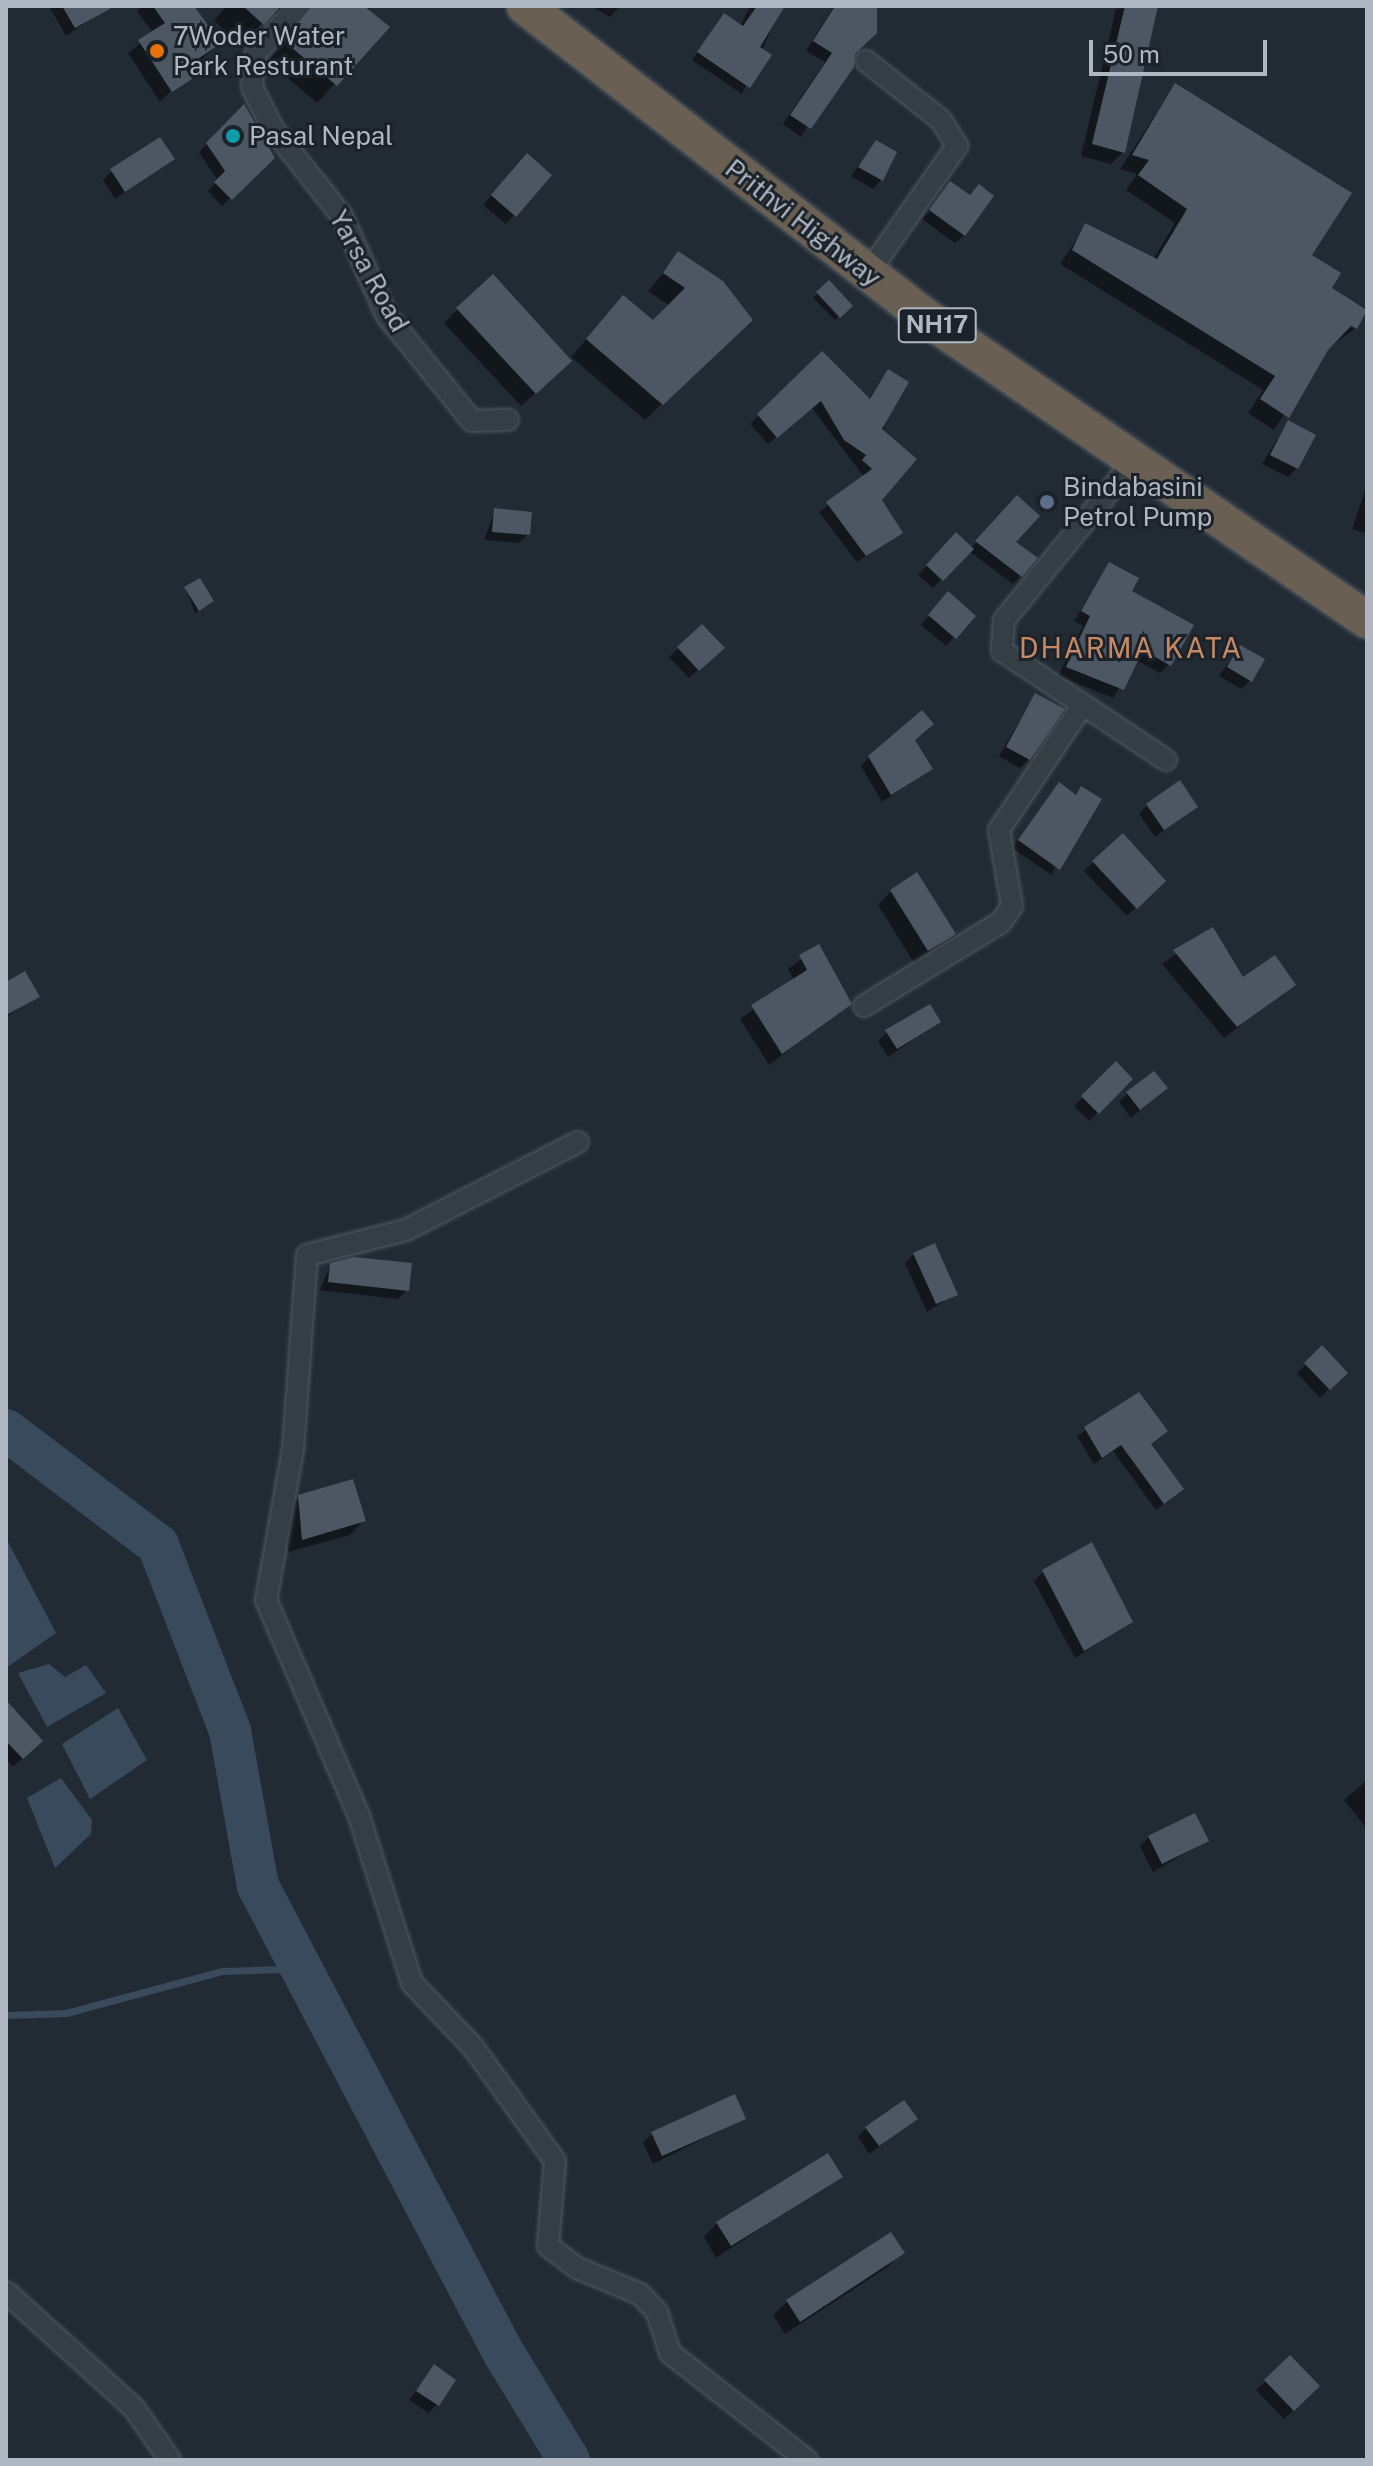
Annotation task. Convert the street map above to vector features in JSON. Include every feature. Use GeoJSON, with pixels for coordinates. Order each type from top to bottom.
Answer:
{"type":"FeatureCollection","features":[{"type":"Feature","properties":{"kind":"highway","name":"Prithvi Highway"},"geometry":{"type":"LineString","coordinates":[[525,6],[868,273],[1133,462],[1367,620]]}},
{"type":"Feature","properties":{"kind":"street","name":"Yarsa Road"},"geometry":{"type":"LineString","coordinates":[[299,6],[256,53],[252,87],[273,129],[342,216],[387,316],[462,410],[472,421],[508,420]]}},
{"type":"Feature","properties":{"kind":"street"},"geometry":{"type":"LineString","coordinates":[[866,61],[941,120],[957,146],[868,273]]}},
{"type":"Feature","properties":{"kind":"street"},"geometry":{"type":"LineString","coordinates":[[1133,462],[1004,620],[1002,651],[1166,760]]}},
{"type":"Feature","properties":{"kind":"street"},"geometry":{"type":"LineString","coordinates":[[864,1006],[1001,922],[1012,906],[999,830],[1082,706]]}},
{"type":"Feature","properties":{"kind":"street"},"geometry":{"type":"LineString","coordinates":[[578,1142],[406,1230],[307,1255],[293,1449],[266,1600],[359,1816],[412,1983],[473,2047],[555,2161],[548,2246],[577,2268],[640,2294],[657,2312],[670,2353],[807,2460]]}},
{"type":"Feature","properties":{"kind":"street"},"geometry":{"type":"LineString","coordinates":[[6,2292],[134,2408],[170,2460]]}},
{"type":"Feature","properties":{"kind":"water"},"geometry":{"type":"Polygon","coordinates":[[[6,1538],[56,1633],[6,1668],[6,1538]]]}},
{"type":"Feature","properties":{"kind":"water"},"geometry":{"type":"Polygon","coordinates":[[[49,1664],[65,1677],[86,1665],[106,1693],[47,1727],[18,1673],[49,1664]]]}},
{"type":"Feature","properties":{"kind":"water"},"geometry":{"type":"Polygon","coordinates":[[[118,1708],[147,1760],[90,1799],[62,1744],[118,1708]]]}},
{"type":"Feature","properties":{"kind":"water"},"geometry":{"type":"Polygon","coordinates":[[[61,1778],[92,1820],[91,1834],[55,1868],[27,1798],[61,1778]]]}},
{"type":"Feature","properties":{"kind":"building"},"geometry":{"type":"Polygon","coordinates":[[[62,6],[115,6],[75,28],[62,6]]]}},
{"type":"Feature","properties":{"kind":"building"},"geometry":{"type":"Polygon","coordinates":[[[153,6],[194,6],[221,43],[185,68],[192,79],[172,92],[138,40],[165,23],[153,6]]]}},
{"type":"Feature","properties":{"kind":"building"},"geometry":{"type":"Polygon","coordinates":[[[243,6],[281,6],[264,25],[243,6]]]}},
{"type":"Feature","properties":{"kind":"building"},"geometry":{"type":"Polygon","coordinates":[[[312,6],[364,6],[390,27],[337,86],[284,41],[312,6]]]}},
{"type":"Feature","properties":{"kind":"building"},"geometry":{"type":"Polygon","coordinates":[[[757,6],[785,6],[760,47],[772,55],[750,88],[697,52],[724,13],[743,26],[757,6]]]}},
{"type":"Feature","properties":{"kind":"building"},"geometry":{"type":"Polygon","coordinates":[[[835,6],[877,6],[877,33],[855,54],[854,67],[811,129],[790,115],[832,53],[813,41],[835,6]]]}},
{"type":"Feature","properties":{"kind":"building"},"geometry":{"type":"Polygon","coordinates":[[[1125,6],[1158,6],[1125,153],[1092,144],[1125,6]]]}},
{"type":"Feature","properties":{"kind":"building"},"geometry":{"type":"Polygon","coordinates":[[[1175,83],[1352,193],[1312,255],[1341,273],[1332,288],[1367,310],[1357,329],[1351,326],[1328,350],[1289,418],[1260,399],[1275,376],[1072,250],[1085,223],[1157,259],[1187,209],[1138,175],[1149,160],[1132,155],[1175,83]]]}},
{"type":"Feature","properties":{"kind":"building"},"geometry":{"type":"Polygon","coordinates":[[[244,104],[275,158],[232,200],[214,182],[225,171],[206,143],[244,104]]]}},
{"type":"Feature","properties":{"kind":"building"},"geometry":{"type":"Polygon","coordinates":[[[160,137],[175,159],[125,192],[110,169],[160,137]]]}},
{"type":"Feature","properties":{"kind":"building"},"geometry":{"type":"Polygon","coordinates":[[[876,140],[897,152],[883,181],[858,167],[876,140]]]}},
{"type":"Feature","properties":{"kind":"building"},"geometry":{"type":"Polygon","coordinates":[[[527,153],[552,175],[516,217],[491,195],[527,153]]]}},
{"type":"Feature","properties":{"kind":"building"},"geometry":{"type":"Polygon","coordinates":[[[950,181],[970,195],[979,184],[994,196],[965,236],[929,210],[950,181]]]}},
{"type":"Feature","properties":{"kind":"building"},"geometry":{"type":"Polygon","coordinates":[[[678,251],[723,281],[753,320],[663,405],[586,339],[623,295],[653,320],[685,288],[663,273],[678,251]]]}},
{"type":"Feature","properties":{"kind":"building"},"geometry":{"type":"Polygon","coordinates":[[[493,274],[572,361],[536,394],[456,308],[493,274]]]}},
{"type":"Feature","properties":{"kind":"building"},"geometry":{"type":"Polygon","coordinates":[[[829,280],[853,306],[840,318],[816,292],[829,280]]]}},
{"type":"Feature","properties":{"kind":"building"},"geometry":{"type":"Polygon","coordinates":[[[822,351],[870,399],[888,369],[909,382],[882,429],[917,459],[882,500],[903,533],[866,556],[826,502],[872,469],[862,460],[866,455],[844,440],[821,401],[777,438],[757,414],[822,351]]]}},
{"type":"Feature","properties":{"kind":"building"},"geometry":{"type":"Polygon","coordinates":[[[1288,420],[1316,435],[1298,469],[1270,455],[1288,420]]]}},
{"type":"Feature","properties":{"kind":"building"},"geometry":{"type":"Polygon","coordinates":[[[1017,495],[1040,516],[1016,542],[1038,558],[1022,577],[975,541],[1017,495]]]}},
{"type":"Feature","properties":{"kind":"building"},"geometry":{"type":"Polygon","coordinates":[[[494,508],[532,512],[530,535],[492,532],[494,508]]]}},
{"type":"Feature","properties":{"kind":"building"},"geometry":{"type":"Polygon","coordinates":[[[956,532],[974,549],[943,581],[926,565],[956,532]]]}},
{"type":"Feature","properties":{"kind":"building"},"geometry":{"type":"Polygon","coordinates":[[[1109,562],[1139,578],[1132,591],[1194,625],[1171,666],[1143,650],[1124,690],[1066,667],[1090,616],[1081,611],[1109,562]]]}},
{"type":"Feature","properties":{"kind":"building"},"geometry":{"type":"Polygon","coordinates":[[[200,578],[214,601],[199,611],[184,587],[200,578]]]}},
{"type":"Feature","properties":{"kind":"building"},"geometry":{"type":"Polygon","coordinates":[[[948,591],[976,616],[956,639],[928,615],[948,591]]]}},
{"type":"Feature","properties":{"kind":"building"},"geometry":{"type":"Polygon","coordinates":[[[702,624],[725,648],[699,671],[677,647],[702,624]]]}},
{"type":"Feature","properties":{"kind":"building"},"geometry":{"type":"Polygon","coordinates":[[[1240,645],[1265,659],[1252,682],[1227,667],[1240,645]]]}},
{"type":"Feature","properties":{"kind":"building"},"geometry":{"type":"Polygon","coordinates":[[[1035,693],[1065,709],[1030,760],[1006,747],[1035,693]]]}},
{"type":"Feature","properties":{"kind":"building"},"geometry":{"type":"Polygon","coordinates":[[[922,710],[934,724],[915,740],[933,769],[891,795],[868,756],[922,710]]]}},
{"type":"Feature","properties":{"kind":"building"},"geometry":{"type":"Polygon","coordinates":[[[1180,780],[1198,807],[1164,830],[1146,804],[1180,780]]]}},
{"type":"Feature","properties":{"kind":"building"},"geometry":{"type":"Polygon","coordinates":[[[1059,782],[1076,795],[1081,786],[1102,799],[1060,870],[1018,840],[1059,782]]]}},
{"type":"Feature","properties":{"kind":"building"},"geometry":{"type":"Polygon","coordinates":[[[1123,833],[1166,881],[1137,909],[1092,861],[1123,833]]]}},
{"type":"Feature","properties":{"kind":"building"},"geometry":{"type":"Polygon","coordinates":[[[917,872],[956,934],[928,951],[890,890],[917,872]]]}},
{"type":"Feature","properties":{"kind":"building"},"geometry":{"type":"Polygon","coordinates":[[[1213,927],[1243,977],[1275,955],[1296,985],[1237,1027],[1173,950],[1213,927]]]}},
{"type":"Feature","properties":{"kind":"building"},"geometry":{"type":"Polygon","coordinates":[[[819,944],[852,1004],[782,1054],[751,1005],[807,970],[799,955],[819,944]]]}},
{"type":"Feature","properties":{"kind":"building"},"geometry":{"type":"Polygon","coordinates":[[[25,971],[40,997],[6,1015],[6,982],[25,971]]]}},
{"type":"Feature","properties":{"kind":"building"},"geometry":{"type":"Polygon","coordinates":[[[930,1004],[941,1022],[897,1049],[885,1030],[930,1004]]]}},
{"type":"Feature","properties":{"kind":"building"},"geometry":{"type":"Polygon","coordinates":[[[1116,1061],[1133,1079],[1099,1114],[1081,1096],[1116,1061]]]}},
{"type":"Feature","properties":{"kind":"building"},"geometry":{"type":"Polygon","coordinates":[[[1154,1071],[1168,1088],[1140,1110],[1126,1092],[1154,1071]]]}},
{"type":"Feature","properties":{"kind":"building"},"geometry":{"type":"Polygon","coordinates":[[[935,1243],[958,1295],[936,1304],[913,1253],[935,1243]]]}},
{"type":"Feature","properties":{"kind":"building"},"geometry":{"type":"Polygon","coordinates":[[[354,1257],[412,1263],[409,1291],[328,1282],[330,1263],[354,1257]]]}},
{"type":"Feature","properties":{"kind":"building"},"geometry":{"type":"Polygon","coordinates":[[[1322,1345],[1348,1373],[1330,1390],[1304,1363],[1322,1345]]]}},
{"type":"Feature","properties":{"kind":"building"},"geometry":{"type":"Polygon","coordinates":[[[1139,1392],[1168,1431],[1151,1444],[1184,1489],[1164,1504],[1121,1445],[1102,1458],[1084,1427],[1139,1392]]]}},
{"type":"Feature","properties":{"kind":"building"},"geometry":{"type":"Polygon","coordinates":[[[353,1479],[366,1521],[302,1540],[298,1495],[353,1479]]]}},
{"type":"Feature","properties":{"kind":"building"},"geometry":{"type":"Polygon","coordinates":[[[1092,1542],[1133,1622],[1084,1651],[1042,1570],[1092,1542]]]}},
{"type":"Feature","properties":{"kind":"building"},"geometry":{"type":"Polygon","coordinates":[[[6,1700],[43,1741],[23,1759],[6,1741],[6,1700]]]}},
{"type":"Feature","properties":{"kind":"building"},"geometry":{"type":"Polygon","coordinates":[[[1195,1813],[1209,1841],[1162,1864],[1148,1836],[1195,1813]]]}},
{"type":"Feature","properties":{"kind":"building"},"geometry":{"type":"Polygon","coordinates":[[[735,2094],[746,2119],[662,2156],[651,2132],[735,2094]]]}},
{"type":"Feature","properties":{"kind":"building"},"geometry":{"type":"Polygon","coordinates":[[[904,2100],[918,2119],[879,2146],[865,2127],[904,2100]]]}},
{"type":"Feature","properties":{"kind":"building"},"geometry":{"type":"Polygon","coordinates":[[[828,2153],[843,2177],[731,2246],[716,2222],[828,2153]]]}},
{"type":"Feature","properties":{"kind":"building"},"geometry":{"type":"Polygon","coordinates":[[[891,2232],[905,2253],[800,2322],[786,2300],[891,2232]]]}},
{"type":"Feature","properties":{"kind":"building"},"geometry":{"type":"Polygon","coordinates":[[[1290,2355],[1320,2386],[1294,2411],[1264,2380],[1290,2355]]]}},
{"type":"Feature","properties":{"kind":"building"},"geometry":{"type":"Polygon","coordinates":[[[434,2364],[456,2380],[439,2406],[416,2391],[434,2364]]]}},
{"type":"Feature","properties":{"kind":"waterway"},"geometry":{"type":"LineString","coordinates":[[6,1430],[158,1545],[230,1731],[258,1886],[503,2352],[569,2460]]}},
{"type":"Feature","properties":{"kind":"waterway"},"geometry":{"type":"LineString","coordinates":[[6,2015],[66,2013],[222,1971],[285,1969],[331,2018]]}},
{"type":"Feature","properties":{"kind":"place","name":"7Woder Water Park Resturant"},"geometry":{"type":"Point","coordinates":[157,51]}},
{"type":"Feature","properties":{"kind":"place","name":"Pasal Nepal"},"geometry":{"type":"Point","coordinates":[233,136]}},
{"type":"Feature","properties":{"kind":"place","name":"Bindabasini Petrol Pump"},"geometry":{"type":"Point","coordinates":[1047,502]}},
{"type":"Feature","properties":{"kind":"district","name":"DHARMA KATA"},"geometry":{"type":"Point","coordinates":[1131,648]}}]}
